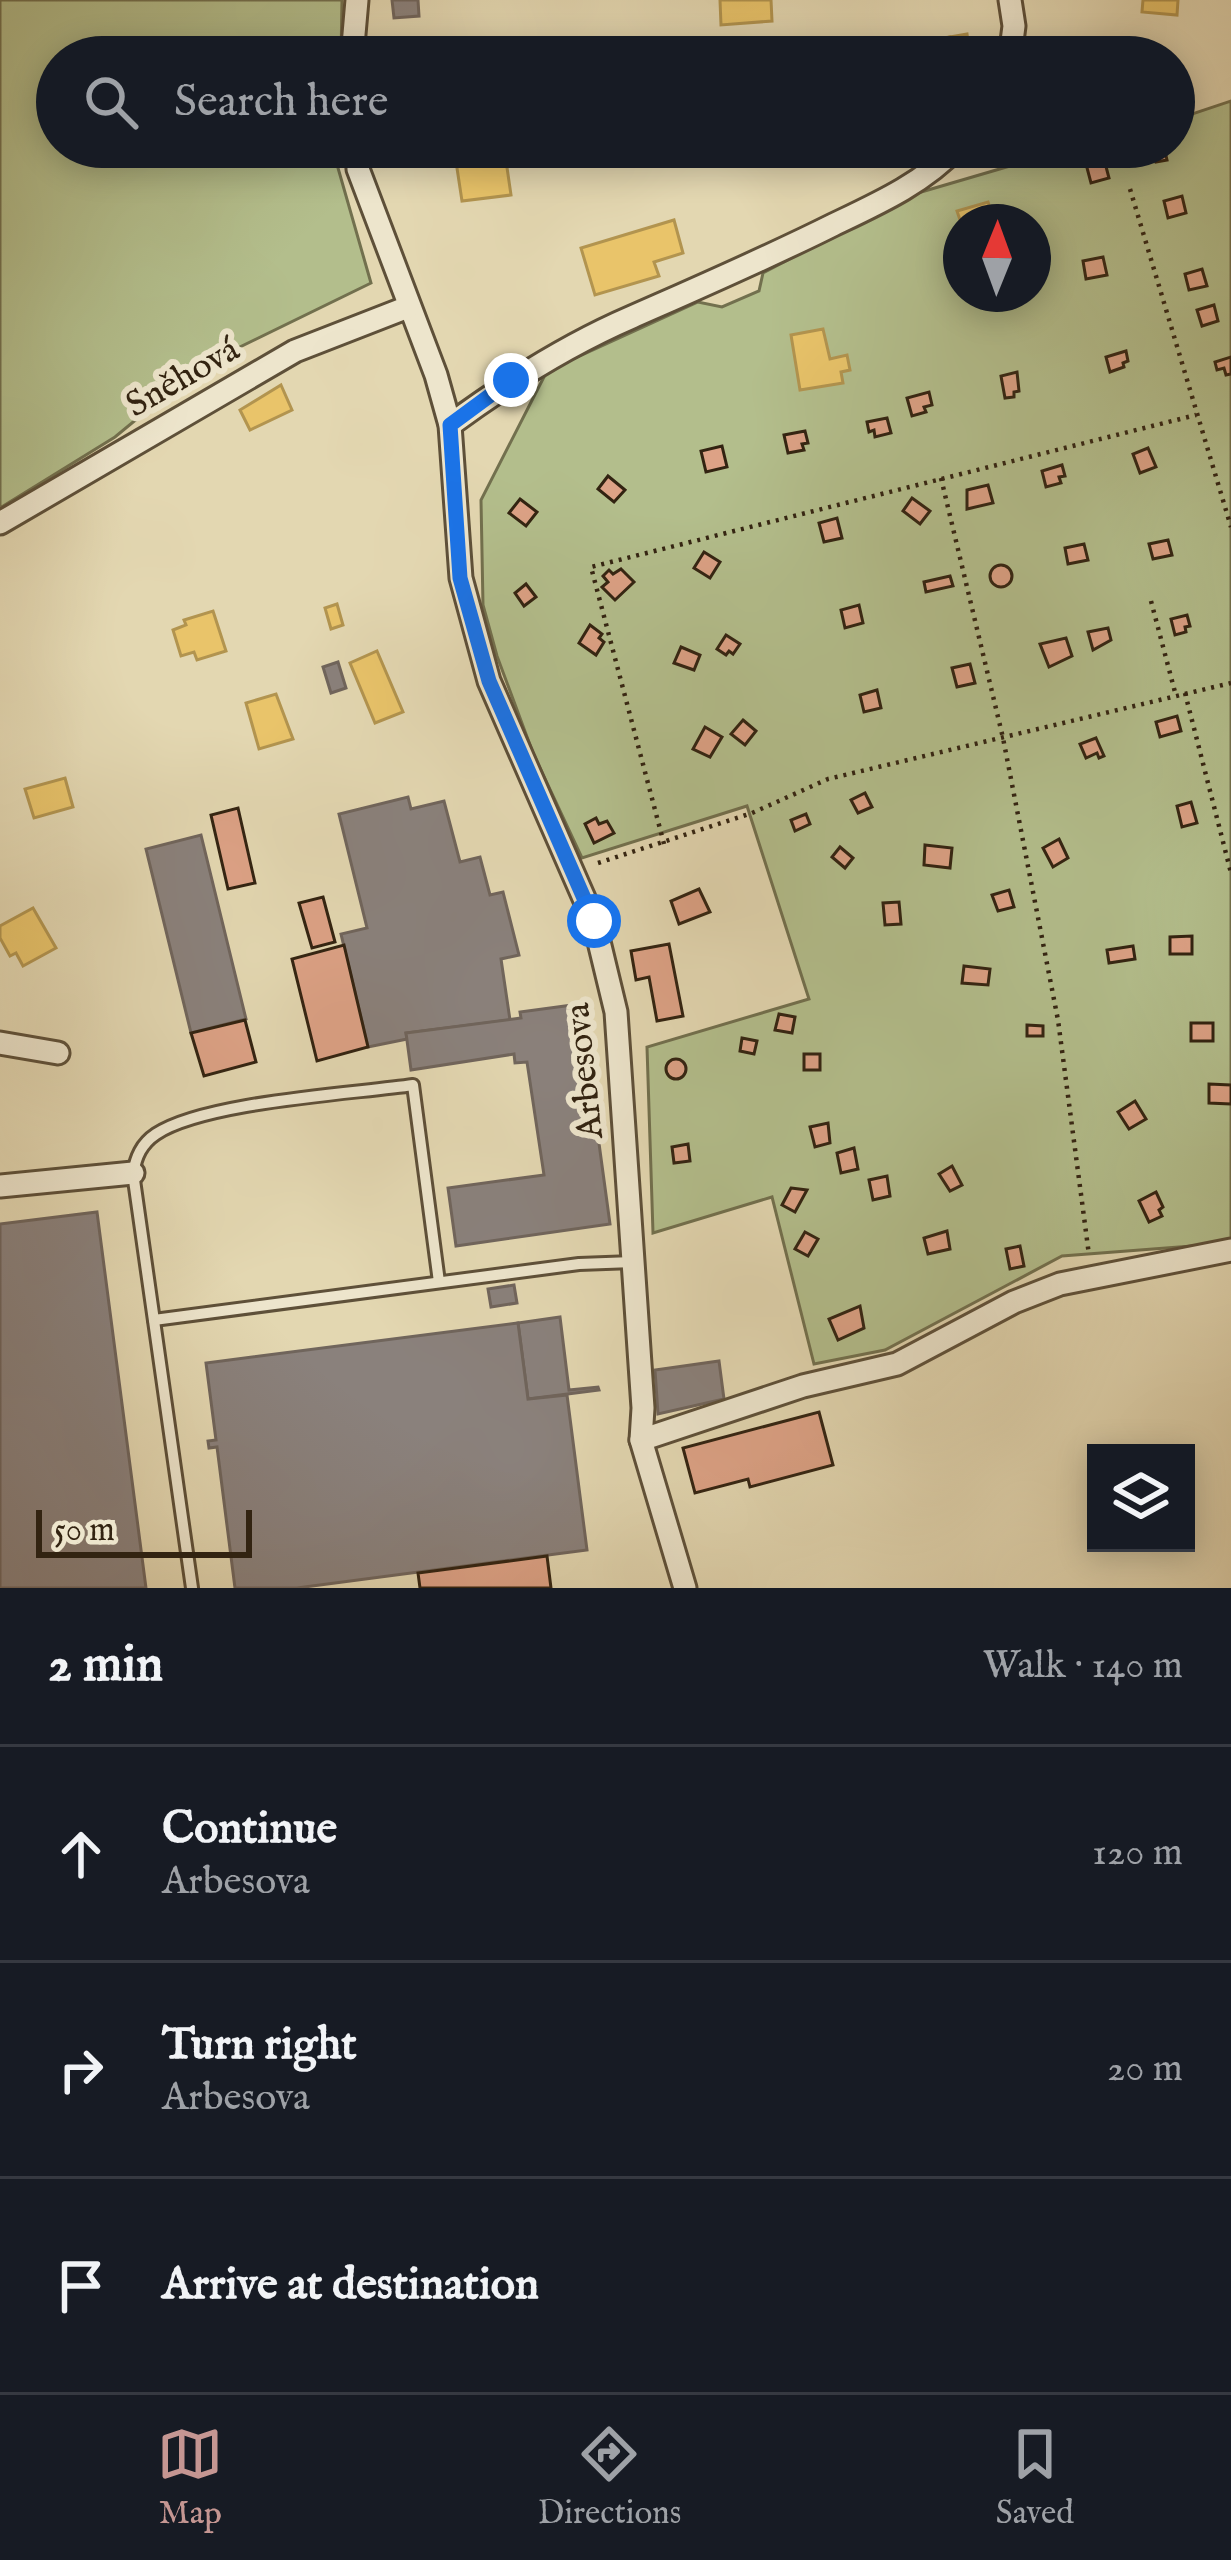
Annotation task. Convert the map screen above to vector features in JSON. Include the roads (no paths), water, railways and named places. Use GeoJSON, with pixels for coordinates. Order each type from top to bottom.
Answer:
{"type":"FeatureCollection","features":[{"type":"Feature","properties":{"kind":"street"},"geometry":{"type":"LineString","coordinates":[[354,36],[357,0]]}},
{"type":"Feature","properties":{"kind":"street"},"geometry":{"type":"LineString","coordinates":[[1010,0],[1013,36]]}},
{"type":"Feature","properties":{"kind":"street","name":"Arbesova"},"geometry":{"type":"LineString","coordinates":[[358,168],[436,375],[450,425],[460,578],[489,681],[594,921],[616,1012],[643,1408],[641,1440],[679,1587]]}},
{"type":"Feature","properties":{"kind":"street"},"geometry":{"type":"LineString","coordinates":[[450,425],[511,380],[628,318],[727,278],[881,202],[936,168]]}},
{"type":"Feature","properties":{"kind":"street","name":"Sněhová"},"geometry":{"type":"LineString","coordinates":[[0,523],[295,351],[408,308]]}},
{"type":"Feature","properties":{"kind":"street"},"geometry":{"type":"LineString","coordinates":[[0,1043],[58,1053]]}},
{"type":"Feature","properties":{"kind":"street"},"geometry":{"type":"LineString","coordinates":[[0,1186],[133,1173]]}},
{"type":"Feature","properties":{"kind":"street"},"geometry":{"type":"LineString","coordinates":[[641,1440],[803,1386],[897,1364],[1014,1302],[1060,1284],[1231,1250]]}},
{"type":"Feature","properties":{"kind":"lane"},"geometry":{"type":"LineString","coordinates":[[192,1588],[133,1173],[137,1153],[156,1134],[203,1114],[413,1085],[439,1282]]}},
{"type":"Feature","properties":{"kind":"lane"},"geometry":{"type":"LineString","coordinates":[[154,1320],[579,1264],[633,1262]]}}]}
